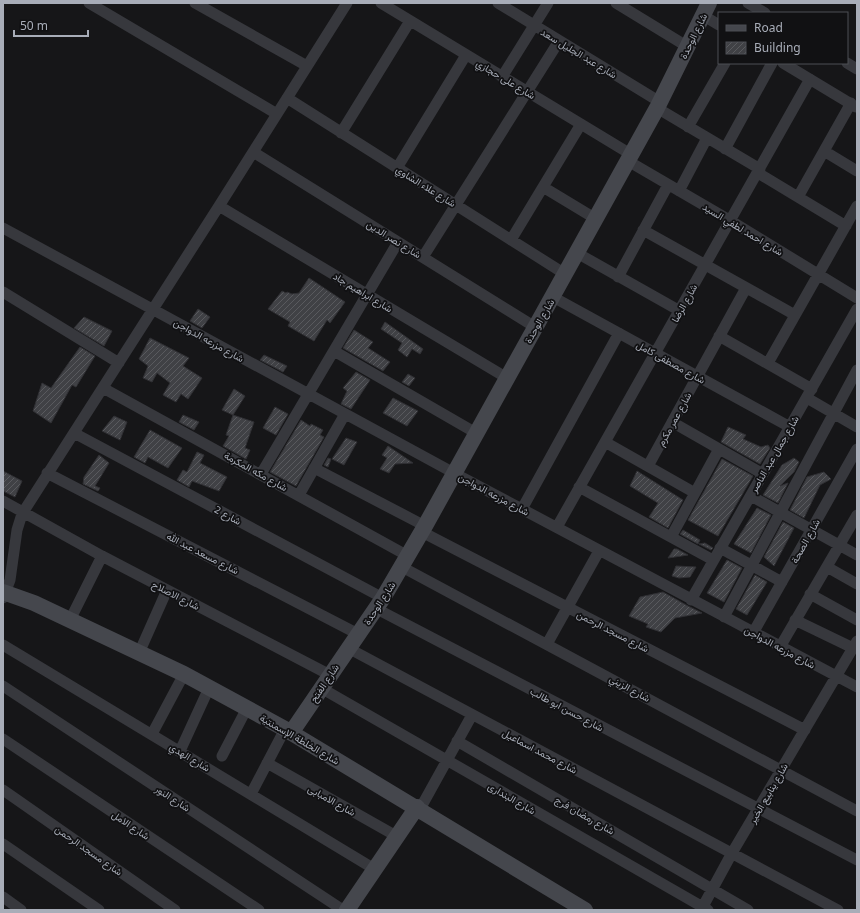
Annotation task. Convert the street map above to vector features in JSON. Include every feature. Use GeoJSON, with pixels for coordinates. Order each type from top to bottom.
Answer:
{"type":"FeatureCollection","features":[{"type":"Feature","properties":{"kind":"street"},"geometry":{"type":"LineString","coordinates":[[89,3],[277,114]]}},
{"type":"Feature","properties":{"kind":"street"},"geometry":{"type":"LineString","coordinates":[[195,3],[307,66]]}},
{"type":"Feature","properties":{"kind":"street"},"geometry":{"type":"LineString","coordinates":[[4,595],[10,580],[17,530],[22,514],[47,473],[104,388],[347,3]]}},
{"type":"Feature","properties":{"kind":"street","name":"شارع على حجازي"},"geometry":{"type":"LineString","coordinates":[[381,3],[580,124],[630,158]]}},
{"type":"Feature","properties":{"kind":"street","name":"شارع عبد الجليل سعد"},"geometry":{"type":"LineString","coordinates":[[498,3],[659,105],[688,127],[726,149],[798,197],[846,226]]}},
{"type":"Feature","properties":{"kind":"street"},"geometry":{"type":"LineString","coordinates":[[502,76],[548,3]]}},
{"type":"Feature","properties":{"kind":"street"},"geometry":{"type":"LineString","coordinates":[[616,3],[688,47]]}},
{"type":"Feature","properties":{"kind":"street"},"geometry":{"type":"LineString","coordinates":[[748,3],[763,12]]}},
{"type":"Feature","properties":{"kind":"street"},"geometry":{"type":"LineString","coordinates":[[706,10],[718,24]]}},
{"type":"Feature","properties":{"kind":"street","name":"شارع الوحدة"},"geometry":{"type":"LineString","coordinates":[[358,634],[405,561],[553,297],[659,105],[706,10]]}},
{"type":"Feature","properties":{"kind":"street"},"geometry":{"type":"LineString","coordinates":[[341,133],[410,21]]}},
{"type":"Feature","properties":{"kind":"street"},"geometry":{"type":"LineString","coordinates":[[423,257],[559,41]]}},
{"type":"Feature","properties":{"kind":"street"},"geometry":{"type":"LineString","coordinates":[[397,168],[466,55]]}},
{"type":"Feature","properties":{"kind":"street"},"geometry":{"type":"LineString","coordinates":[[688,127],[724,64]]}},
{"type":"Feature","properties":{"kind":"street"},"geometry":{"type":"LineString","coordinates":[[726,149],[771,64]]}},
{"type":"Feature","properties":{"kind":"street"},"geometry":{"type":"LineString","coordinates":[[785,64],[854,105],[824,151],[798,197]]}},
{"type":"Feature","properties":{"kind":"street"},"geometry":{"type":"LineString","coordinates":[[848,64],[857,69]]}},
{"type":"Feature","properties":{"kind":"street","name":"شارع الرضا"},"geometry":{"type":"LineString","coordinates":[[557,527],[810,79]]}},
{"type":"Feature","properties":{"kind":"street","name":"شارع علاء الشاوي"},"geometry":{"type":"LineString","coordinates":[[287,98],[565,274]]}},
{"type":"Feature","properties":{"kind":"street"},"geometry":{"type":"LineString","coordinates":[[511,240],[580,124]]}},
{"type":"Feature","properties":{"kind":"street"},"geometry":{"type":"LineString","coordinates":[[678,191],[707,138]]}},
{"type":"Feature","properties":{"kind":"street"},"geometry":{"type":"LineString","coordinates":[[824,151],[857,171]]}},
{"type":"Feature","properties":{"kind":"street","name":"شارع نصر الدين"},"geometry":{"type":"LineString","coordinates":[[253,152],[535,327]]}},
{"type":"Feature","properties":{"kind":"street","name":"شارع احمد لطفي السيد"},"geometry":{"type":"LineString","coordinates":[[630,158],[668,185],[731,221],[857,298]]}},
{"type":"Feature","properties":{"kind":"street"},"geometry":{"type":"LineString","coordinates":[[618,277],[668,185]]}},
{"type":"Feature","properties":{"kind":"street"},"geometry":{"type":"LineString","coordinates":[[543,187],[596,219]]}},
{"type":"Feature","properties":{"kind":"street","name":"شارع ابراهيم جاد"},"geometry":{"type":"LineString","coordinates":[[219,206],[507,378]]}},
{"type":"Feature","properties":{"kind":"street"},"geometry":{"type":"LineString","coordinates":[[768,363],[857,206]]}},
{"type":"Feature","properties":{"kind":"street","name":"شارع مزرعه الدواجن"},"geometry":{"type":"LineString","coordinates":[[3,228],[599,551],[857,687]]}},
{"type":"Feature","properties":{"kind":"street"},"geometry":{"type":"LineString","coordinates":[[643,230],[795,316]]}},
{"type":"Feature","properties":{"kind":"street"},"geometry":{"type":"LineString","coordinates":[[261,474],[398,242]]}},
{"type":"Feature","properties":{"kind":"street"},"geometry":{"type":"LineString","coordinates":[[577,253],[680,311]]}},
{"type":"Feature","properties":{"kind":"street","name":"شارع عمر مكرم"},"geometry":{"type":"LineString","coordinates":[[648,466],[746,288]]}},
{"type":"Feature","properties":{"kind":"street"},"geometry":{"type":"LineString","coordinates":[[3,292],[119,363]]}},
{"type":"Feature","properties":{"kind":"street","name":"شارع مصطفى كامل"},"geometry":{"type":"LineString","coordinates":[[553,297],[790,427]]}},
{"type":"Feature","properties":{"kind":"street","name":"شارع جمال عبد الناصر"},"geometry":{"type":"LineString","coordinates":[[692,600],[720,548],[857,309]]}},
{"type":"Feature","properties":{"kind":"street"},"geometry":{"type":"LineString","coordinates":[[522,509],[619,333]]}},
{"type":"Feature","properties":{"kind":"street"},"geometry":{"type":"LineString","coordinates":[[719,336],[768,363],[809,393],[834,414],[857,427]]}},
{"type":"Feature","properties":{"kind":"street"},"geometry":{"type":"LineString","coordinates":[[334,351],[476,432]]}},
{"type":"Feature","properties":{"kind":"street"},"geometry":{"type":"LineString","coordinates":[[724,617],[857,370]]}},
{"type":"Feature","properties":{"kind":"street","name":"شارع مكه المكرمة"},"geometry":{"type":"LineString","coordinates":[[104,388],[299,495],[405,561]]}},
{"type":"Feature","properties":{"kind":"street"},"geometry":{"type":"LineString","coordinates":[[299,495],[345,414]]}},
{"type":"Feature","properties":{"kind":"street"},"geometry":{"type":"LineString","coordinates":[[672,422],[763,474]]}},
{"type":"Feature","properties":{"kind":"street","name":"شارع 2"},"geometry":{"type":"LineString","coordinates":[[74,433],[379,603]]}},
{"type":"Feature","properties":{"kind":"street"},"geometry":{"type":"LineString","coordinates":[[605,442],[695,493]]}},
{"type":"Feature","properties":{"kind":"street"},"geometry":{"type":"LineString","coordinates":[[671,537],[719,449]]}},
{"type":"Feature","properties":{"kind":"street","name":"شارع الصحة"},"geometry":{"type":"LineString","coordinates":[[753,633],[857,449]]}},
{"type":"Feature","properties":{"kind":"street","name":"شارع مسجد الرحمن"},"geometry":{"type":"LineString","coordinates":[[314,468],[567,608],[805,730]]}},
{"type":"Feature","properties":{"kind":"street","name":"شارع مسعد عبد الله"},"geometry":{"type":"LineString","coordinates":[[47,473],[358,634]]}},
{"type":"Feature","properties":{"kind":"street"},"geometry":{"type":"LineString","coordinates":[[579,487],[714,560]]}},
{"type":"Feature","properties":{"kind":"street"},"geometry":{"type":"LineString","coordinates":[[751,496],[857,555]]}},
{"type":"Feature","properties":{"kind":"street","name":"شارع الاصلاح"},"geometry":{"type":"LineString","coordinates":[[3,502],[22,514],[330,675]]}},
{"type":"Feature","properties":{"kind":"street"},"geometry":{"type":"LineString","coordinates":[[780,647],[826,567],[856,519]]}},
{"type":"Feature","properties":{"kind":"street"},"geometry":{"type":"LineString","coordinates":[[720,548],[782,582]]}},
{"type":"Feature","properties":{"kind":"street"},"geometry":{"type":"LineString","coordinates":[[548,644],[599,551]]}},
{"type":"Feature","properties":{"kind":"street"},"geometry":{"type":"LineString","coordinates":[[70,620],[102,556]]}},
{"type":"Feature","properties":{"kind":"street","name":"شارع الزيني"},"geometry":{"type":"LineString","coordinates":[[405,561],[548,644],[857,811]]}},
{"type":"Feature","properties":{"kind":"street"},"geometry":{"type":"LineString","coordinates":[[826,567],[857,584]]}},
{"type":"Feature","properties":{"kind":"street"},"geometry":{"type":"LineString","coordinates":[[139,653],[167,590]]}},
{"type":"Feature","properties":{"kind":"street"},"geometry":{"type":"LineString","coordinates":[[810,594],[857,620]]}},
{"type":"Feature","properties":{"kind":"street","name":"شارع الخلطة الإسمنتية"},"geometry":{"type":"LineString","coordinates":[[4,595],[34,603],[184,674],[247,708],[418,808],[585,910]]}},
{"type":"Feature","properties":{"kind":"street","name":"شارع حسن ابو طالب"},"geometry":{"type":"LineString","coordinates":[[379,603],[759,810],[857,860]]}},
{"type":"Feature","properties":{"kind":"street"},"geometry":{"type":"LineString","coordinates":[[795,620],[855,645]]}},
{"type":"Feature","properties":{"kind":"street","name":"شارع الفتح"},"geometry":{"type":"LineString","coordinates":[[288,731],[321,688],[358,634]]}},
{"type":"Feature","properties":{"kind":"street","name":"شارع الهدي"},"geometry":{"type":"LineString","coordinates":[[3,645],[376,870]]}},
{"type":"Feature","properties":{"kind":"street","name":"شارع ينابيع الخير"},"geometry":{"type":"LineString","coordinates":[[704,909],[732,853],[759,810],[855,645]]}},
{"type":"Feature","properties":{"kind":"street","name":"شارع محمد اسماعيل"},"geometry":{"type":"LineString","coordinates":[[348,648],[838,910]]}},
{"type":"Feature","properties":{"kind":"street"},"geometry":{"type":"LineString","coordinates":[[152,734],[184,674]]}},
{"type":"Feature","properties":{"kind":"street","name":"شارع النور"},"geometry":{"type":"LineString","coordinates":[[3,686],[343,910]]}},
{"type":"Feature","properties":{"kind":"street"},"geometry":{"type":"LineString","coordinates":[[180,751],[210,688]]}},
{"type":"Feature","properties":{"kind":"street","name":"شارع البندارى"},"geometry":{"type":"LineString","coordinates":[[321,688],[704,909]]}},
{"type":"Feature","properties":{"kind":"street"},"geometry":{"type":"LineString","coordinates":[[222,756],[247,708]]}},
{"type":"Feature","properties":{"kind":"street"},"geometry":{"type":"LineString","coordinates":[[347,910],[418,808],[472,715]]}},
{"type":"Feature","properties":{"kind":"street"},"geometry":{"type":"LineString","coordinates":[[251,794],[267,763],[288,731]]}},
{"type":"Feature","properties":{"kind":"street","name":"شارع الامل"},"geometry":{"type":"LineString","coordinates":[[3,739],[259,910]]}},
{"type":"Feature","properties":{"kind":"street","name":"شارع رمضان فرج"},"geometry":{"type":"LineString","coordinates":[[458,741],[748,910]]}},
{"type":"Feature","properties":{"kind":"street","name":"شارع الامبابى"},"geometry":{"type":"LineString","coordinates":[[267,763],[398,837]]}},
{"type":"Feature","properties":{"kind":"street","name":"شارع مسجد الرحمن"},"geometry":{"type":"LineString","coordinates":[[3,790],[175,910]]}},
{"type":"Feature","properties":{"kind":"street"},"geometry":{"type":"LineString","coordinates":[[3,844],[99,910]]}},
{"type":"Feature","properties":{"kind":"street"},"geometry":{"type":"LineString","coordinates":[[3,897],[20,910]]}},
{"type":"Feature","properties":{"kind":"building"},"geometry":{"type":"Polygon","coordinates":[[[309,278],[345,302],[330,323],[327,320],[314,341],[288,326],[290,322],[268,309],[282,291],[292,294],[299,293],[309,278]]]}},
{"type":"Feature","properties":{"kind":"building"},"geometry":{"type":"Polygon","coordinates":[[[198,309],[210,317],[202,328],[190,321],[198,309]]]}},
{"type":"Feature","properties":{"kind":"building"},"geometry":{"type":"Polygon","coordinates":[[[84,317],[112,331],[104,346],[74,328],[84,317]]]}},
{"type":"Feature","properties":{"kind":"building"},"geometry":{"type":"Polygon","coordinates":[[[385,322],[423,349],[420,354],[412,349],[407,357],[398,350],[402,343],[381,329],[385,322]]]}},
{"type":"Feature","properties":{"kind":"building"},"geometry":{"type":"Polygon","coordinates":[[[354,330],[373,342],[368,348],[390,362],[383,371],[343,348],[354,330]]]}},
{"type":"Feature","properties":{"kind":"building"},"geometry":{"type":"Polygon","coordinates":[[[150,338],[189,358],[183,366],[202,378],[188,399],[181,394],[176,402],[163,395],[170,383],[157,373],[152,382],[143,378],[148,366],[139,359],[150,338]]]}},
{"type":"Feature","properties":{"kind":"building"},"geometry":{"type":"Polygon","coordinates":[[[80,347],[95,356],[76,387],[72,385],[51,423],[33,411],[42,383],[51,388],[80,347]]]}},
{"type":"Feature","properties":{"kind":"building"},"geometry":{"type":"Polygon","coordinates":[[[264,355],[287,366],[283,372],[260,360],[264,355]]]}},
{"type":"Feature","properties":{"kind":"building"},"geometry":{"type":"Polygon","coordinates":[[[356,372],[370,380],[351,409],[341,404],[347,391],[343,388],[356,372]]]}},
{"type":"Feature","properties":{"kind":"building"},"geometry":{"type":"Polygon","coordinates":[[[408,374],[415,378],[409,386],[402,382],[408,374]]]}},
{"type":"Feature","properties":{"kind":"building"},"geometry":{"type":"Polygon","coordinates":[[[234,389],[245,396],[233,415],[222,410],[234,389]]]}},
{"type":"Feature","properties":{"kind":"building"},"geometry":{"type":"Polygon","coordinates":[[[393,398],[418,411],[407,426],[383,413],[393,398]]]}},
{"type":"Feature","properties":{"kind":"building"},"geometry":{"type":"Polygon","coordinates":[[[275,407],[288,414],[276,435],[263,428],[275,407]]]}},
{"type":"Feature","properties":{"kind":"building"},"geometry":{"type":"Polygon","coordinates":[[[183,415],[199,422],[194,430],[179,422],[183,415]]]}},
{"type":"Feature","properties":{"kind":"building"},"geometry":{"type":"Polygon","coordinates":[[[233,415],[254,422],[245,448],[250,450],[246,459],[223,446],[229,436],[226,435],[233,415]]]}},
{"type":"Feature","properties":{"kind":"building"},"geometry":{"type":"Polygon","coordinates":[[[114,416],[127,422],[120,440],[102,431],[114,416]]]}},
{"type":"Feature","properties":{"kind":"building"},"geometry":{"type":"Polygon","coordinates":[[[301,420],[310,426],[311,424],[323,430],[320,435],[324,437],[296,486],[270,472],[301,420]]]}},
{"type":"Feature","properties":{"kind":"building"},"geometry":{"type":"Polygon","coordinates":[[[728,427],[746,435],[743,439],[761,447],[768,445],[770,448],[760,464],[721,442],[728,427]]]}},
{"type":"Feature","properties":{"kind":"building"},"geometry":{"type":"Polygon","coordinates":[[[150,430],[182,448],[168,468],[148,457],[145,463],[134,457],[150,430]]]}},
{"type":"Feature","properties":{"kind":"building"},"geometry":{"type":"Polygon","coordinates":[[[346,438],[357,442],[344,465],[332,459],[346,438]]]}},
{"type":"Feature","properties":{"kind":"building"},"geometry":{"type":"Polygon","coordinates":[[[388,446],[413,463],[395,464],[389,473],[380,469],[387,458],[382,455],[388,446]]]}},
{"type":"Feature","properties":{"kind":"building"},"geometry":{"type":"Polygon","coordinates":[[[197,452],[204,455],[200,463],[227,477],[219,491],[192,481],[189,487],[177,480],[183,470],[187,472],[197,452]]]}},
{"type":"Feature","properties":{"kind":"building"},"geometry":{"type":"Polygon","coordinates":[[[99,455],[109,463],[95,486],[100,488],[98,491],[83,484],[84,477],[99,455]]]}},
{"type":"Feature","properties":{"kind":"building"},"geometry":{"type":"Polygon","coordinates":[[[328,458],[331,459],[328,467],[324,465],[328,458]]]}},
{"type":"Feature","properties":{"kind":"building"},"geometry":{"type":"Polygon","coordinates":[[[794,458],[799,462],[794,472],[780,486],[788,483],[778,503],[763,495],[782,465],[794,458]]]}},
{"type":"Feature","properties":{"kind":"building"},"geometry":{"type":"Polygon","coordinates":[[[722,459],[753,476],[718,536],[688,520],[722,459]]]}},
{"type":"Feature","properties":{"kind":"building"},"geometry":{"type":"Polygon","coordinates":[[[3,471],[22,481],[15,497],[3,491],[3,471]]]}},
{"type":"Feature","properties":{"kind":"building"},"geometry":{"type":"Polygon","coordinates":[[[637,471],[683,500],[668,528],[649,517],[658,503],[630,486],[637,471]]]}},
{"type":"Feature","properties":{"kind":"building"},"geometry":{"type":"Polygon","coordinates":[[[824,472],[831,479],[820,485],[804,518],[790,510],[807,477],[824,472]]]}},
{"type":"Feature","properties":{"kind":"building"},"geometry":{"type":"Polygon","coordinates":[[[757,508],[771,515],[751,553],[734,544],[757,508]]]}},
{"type":"Feature","properties":{"kind":"building"},"geometry":{"type":"Polygon","coordinates":[[[783,522],[794,528],[774,566],[764,557],[783,522]]]}},
{"type":"Feature","properties":{"kind":"building"},"geometry":{"type":"Polygon","coordinates":[[[683,530],[700,540],[698,544],[680,534],[683,530]]]}},
{"type":"Feature","properties":{"kind":"building"},"geometry":{"type":"Polygon","coordinates":[[[705,543],[713,548],[711,550],[699,544],[705,543]]]}},
{"type":"Feature","properties":{"kind":"building"},"geometry":{"type":"Polygon","coordinates":[[[674,549],[677,549],[688,555],[668,558],[674,549]]]}},
{"type":"Feature","properties":{"kind":"building"},"geometry":{"type":"Polygon","coordinates":[[[727,560],[742,568],[724,602],[707,593],[727,560]]]}},
{"type":"Feature","properties":{"kind":"building"},"geometry":{"type":"Polygon","coordinates":[[[676,566],[696,567],[690,577],[679,578],[672,576],[676,566]]]}},
{"type":"Feature","properties":{"kind":"building"},"geometry":{"type":"Polygon","coordinates":[[[755,575],[767,582],[747,615],[736,609],[755,575]]]}},
{"type":"Feature","properties":{"kind":"building"},"geometry":{"type":"Polygon","coordinates":[[[663,592],[702,613],[675,618],[661,632],[646,627],[648,624],[629,616],[640,597],[663,592]]]}}]}
